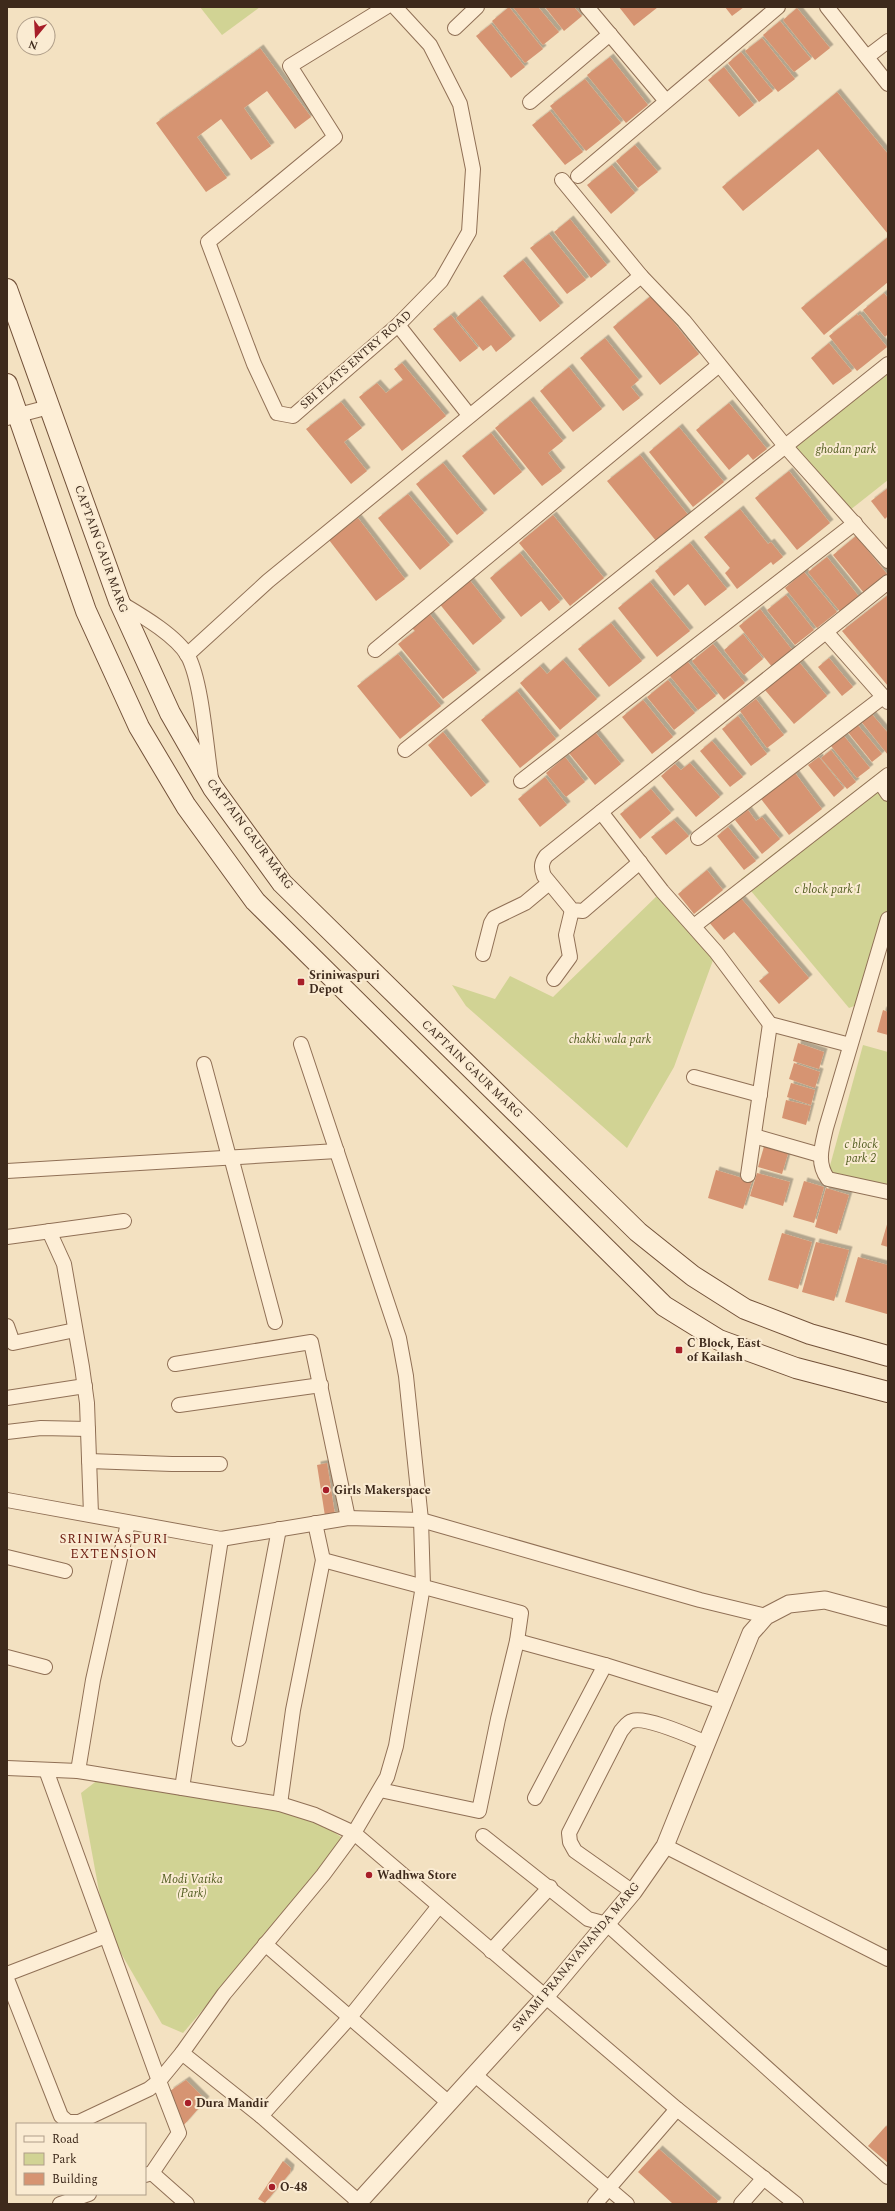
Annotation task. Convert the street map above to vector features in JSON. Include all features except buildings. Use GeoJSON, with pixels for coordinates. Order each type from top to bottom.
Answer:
{"type":"FeatureCollection","features":[{"type":"Feature","properties":{"kind":"main road","name":"CAPTAIN GAUR MARG"},"geometry":{"type":"LineString","coordinates":[[7,289],[119,601],[170,713],[213,788],[282,883],[638,1232],[692,1276],[745,1310],[810,1334],[888,1356]]}},
{"type":"Feature","properties":{"kind":"main road"},"geometry":{"type":"LineString","coordinates":[[7,384],[12,416],[86,611],[139,727],[186,806],[255,901],[664,1306],[719,1340],[796,1368],[888,1392]]}},
{"type":"Feature","properties":{"kind":"street","name":"SBI FLATS ENTRY ROAD"},"geometry":{"type":"LineString","coordinates":[[386,7],[290,66],[335,137],[208,242],[254,364],[277,413],[293,416],[398,326],[441,281],[469,232],[473,169],[460,104],[430,45],[395,7]]}},
{"type":"Feature","properties":{"kind":"street"},"geometry":{"type":"LineString","coordinates":[[455,28],[477,7]]}},
{"type":"Feature","properties":{"kind":"street"},"geometry":{"type":"LineString","coordinates":[[587,7],[666,101]]}},
{"type":"Feature","properties":{"kind":"street"},"geometry":{"type":"LineString","coordinates":[[578,176],[778,7]]}},
{"type":"Feature","properties":{"kind":"street"},"geometry":{"type":"LineString","coordinates":[[827,7],[888,84]]}},
{"type":"Feature","properties":{"kind":"street"},"geometry":{"type":"LineString","coordinates":[[530,102],[610,34]]}},
{"type":"Feature","properties":{"kind":"street"},"geometry":{"type":"LineString","coordinates":[[866,57],[888,41]]}},
{"type":"Feature","properties":{"kind":"street"},"geometry":{"type":"LineString","coordinates":[[562,180],[641,276],[684,321],[786,447],[888,561]]}},
{"type":"Feature","properties":{"kind":"street"},"geometry":{"type":"LineString","coordinates":[[188,655],[268,581],[469,415],[641,276]]}},
{"type":"Feature","properties":{"kind":"street"},"geometry":{"type":"LineString","coordinates":[[398,326],[469,415]]}},
{"type":"Feature","properties":{"kind":"street"},"geometry":{"type":"LineString","coordinates":[[405,750],[888,364]]}},
{"type":"Feature","properties":{"kind":"street"},"geometry":{"type":"LineString","coordinates":[[375,650],[719,365]]}},
{"type":"Feature","properties":{"kind":"street"},"geometry":{"type":"LineString","coordinates":[[12,416],[49,407]]}},
{"type":"Feature","properties":{"kind":"street"},"geometry":{"type":"LineString","coordinates":[[521,781],[855,523]]}},
{"type":"Feature","properties":{"kind":"street"},"geometry":{"type":"LineString","coordinates":[[640,862],[583,910],[572,910],[549,883],[541,870],[542,862],[546,856],[827,633],[888,582]]}},
{"type":"Feature","properties":{"kind":"street"},"geometry":{"type":"LineString","coordinates":[[119,601],[155,623],[188,655],[196,679],[213,788]]}},
{"type":"Feature","properties":{"kind":"street"},"geometry":{"type":"LineString","coordinates":[[698,838],[886,699],[827,633]]}},
{"type":"Feature","properties":{"kind":"street"},"geometry":{"type":"LineString","coordinates":[[694,926],[885,784]]}},
{"type":"Feature","properties":{"kind":"street"},"geometry":{"type":"LineString","coordinates":[[601,812],[640,862],[716,952],[770,1024],[850,1045]]}},
{"type":"Feature","properties":{"kind":"street"},"geometry":{"type":"LineString","coordinates":[[483,954],[491,923],[494,918],[525,903],[549,883]]}},
{"type":"Feature","properties":{"kind":"street"},"geometry":{"type":"LineString","coordinates":[[554,979],[570,957],[566,935],[572,910]]}},
{"type":"Feature","properties":{"kind":"street"},"geometry":{"type":"LineString","coordinates":[[888,919],[850,1045],[820,1155],[822,1168],[828,1179],[888,1192]]}},
{"type":"Feature","properties":{"kind":"street"},"geometry":{"type":"LineString","coordinates":[[748,1175],[770,1024]]}},
{"type":"Feature","properties":{"kind":"street"},"geometry":{"type":"LineString","coordinates":[[7,1979],[61,2116],[68,2122],[79,2122],[148,2089],[158,2082],[182,2053],[224,1994],[307,1895],[354,1833],[387,1777],[396,1746],[423,1586],[421,1520],[406,1376],[399,1338],[301,1044]]}},
{"type":"Feature","properties":{"kind":"street"},"geometry":{"type":"LineString","coordinates":[[204,1064],[275,1322]]}},
{"type":"Feature","properties":{"kind":"street"},"geometry":{"type":"LineString","coordinates":[[694,1077],[760,1094]]}},
{"type":"Feature","properties":{"kind":"street"},"geometry":{"type":"LineString","coordinates":[[754,1136],[820,1155]]}},
{"type":"Feature","properties":{"kind":"street"},"geometry":{"type":"LineString","coordinates":[[7,1171],[337,1151]]}},
{"type":"Feature","properties":{"kind":"street"},"geometry":{"type":"LineString","coordinates":[[7,1237],[124,1221]]}},
{"type":"Feature","properties":{"kind":"street"},"geometry":{"type":"LineString","coordinates":[[49,1231],[64,1264],[84,1386],[88,1429],[91,1514]]}},
{"type":"Feature","properties":{"kind":"street"},"geometry":{"type":"LineString","coordinates":[[7,1326],[13,1343],[75,1330]]}},
{"type":"Feature","properties":{"kind":"street"},"geometry":{"type":"LineString","coordinates":[[175,1364],[311,1342],[348,1518]]}},
{"type":"Feature","properties":{"kind":"street"},"geometry":{"type":"LineString","coordinates":[[179,1405],[321,1385]]}},
{"type":"Feature","properties":{"kind":"street"},"geometry":{"type":"LineString","coordinates":[[7,1398],[84,1386]]}},
{"type":"Feature","properties":{"kind":"street"},"geometry":{"type":"LineString","coordinates":[[7,1432],[41,1428],[88,1429]]}},
{"type":"Feature","properties":{"kind":"street"},"geometry":{"type":"LineString","coordinates":[[89,1461],[220,1464]]}},
{"type":"Feature","properties":{"kind":"street"},"geometry":{"type":"LineString","coordinates":[[7,1500],[91,1514],[128,1523],[221,1539],[348,1518],[421,1520],[700,1600],[766,1616]]}},
{"type":"Feature","properties":{"kind":"street"},"geometry":{"type":"LineString","coordinates":[[78,1771],[93,1680],[128,1523]]}},
{"type":"Feature","properties":{"kind":"street"},"geometry":{"type":"LineString","coordinates":[[280,1804],[293,1710],[323,1560],[315,1523]]}},
{"type":"Feature","properties":{"kind":"street"},"geometry":{"type":"LineString","coordinates":[[239,1739],[279,1529]]}},
{"type":"Feature","properties":{"kind":"street"},"geometry":{"type":"LineString","coordinates":[[182,1788],[221,1539]]}},
{"type":"Feature","properties":{"kind":"street"},"geometry":{"type":"LineString","coordinates":[[7,1557],[64,1571]]}},
{"type":"Feature","properties":{"kind":"street"},"geometry":{"type":"LineString","coordinates":[[323,1560],[521,1613],[517,1641],[496,1726],[480,1811],[380,1790]]}},
{"type":"Feature","properties":{"kind":"street","name":"SWAMI PRANAVANANDA MARG"},"geometry":{"type":"LineString","coordinates":[[358,2203],[545,1997],[633,1892],[665,1846],[751,1633],[766,1616],[789,1604],[825,1600],[888,1617]]}},
{"type":"Feature","properties":{"kind":"street"},"geometry":{"type":"LineString","coordinates":[[517,1641],[605,1665],[724,1702]]}},
{"type":"Feature","properties":{"kind":"street"},"geometry":{"type":"LineString","coordinates":[[7,1657],[45,1667]]}},
{"type":"Feature","properties":{"kind":"street"},"geometry":{"type":"LineString","coordinates":[[535,1798],[605,1665]]}},
{"type":"Feature","properties":{"kind":"street"},"geometry":{"type":"LineString","coordinates":[[633,1892],[575,1851],[570,1842],[569,1833],[621,1731],[628,1723],[633,1720],[647,1721],[707,1743]]}},
{"type":"Feature","properties":{"kind":"street"},"geometry":{"type":"LineString","coordinates":[[7,1768],[78,1771],[280,1804],[315,1815],[354,1833],[678,2109],[796,2204]]}},
{"type":"Feature","properties":{"kind":"street"},"geometry":{"type":"LineString","coordinates":[[46,1770],[158,2082],[179,2133],[148,2174],[187,2204]]}},
{"type":"Feature","properties":{"kind":"street"},"geometry":{"type":"LineString","coordinates":[[484,1836],[550,1887],[588,1919],[607,1924],[888,2177]]}},
{"type":"Feature","properties":{"kind":"street"},"geometry":{"type":"LineString","coordinates":[[665,1846],[888,1959]]}},
{"type":"Feature","properties":{"kind":"street"},"geometry":{"type":"LineString","coordinates":[[491,1951],[550,1887]]}},
{"type":"Feature","properties":{"kind":"street"},"geometry":{"type":"LineString","coordinates":[[261,2116],[350,2017],[440,1906]]}},
{"type":"Feature","properties":{"kind":"street"},"geometry":{"type":"LineString","coordinates":[[7,1974],[106,1936]]}},
{"type":"Feature","properties":{"kind":"street"},"geometry":{"type":"LineString","coordinates":[[265,1944],[449,2103]]}},
{"type":"Feature","properties":{"kind":"street"},"geometry":{"type":"LineString","coordinates":[[182,2053],[261,2116],[358,2203]]}},
{"type":"Feature","properties":{"kind":"street"},"geometry":{"type":"LineString","coordinates":[[475,2074],[626,2204]]}},
{"type":"Feature","properties":{"kind":"street"},"geometry":{"type":"LineString","coordinates":[[595,2204],[678,2109]]}},
{"type":"Feature","properties":{"kind":"street"},"geometry":{"type":"LineString","coordinates":[[741,2204],[764,2178]]}},
{"type":"Feature","properties":{"kind":"street"},"geometry":{"type":"LineString","coordinates":[[60,2204],[86,2195]]}},
{"type":"Feature","properties":{"kind":"green space"},"geometry":{"type":"Polygon","coordinates":[[[200,7],[260,7],[222,35],[200,7]]]}},
{"type":"Feature","properties":{"kind":"green space","name":"ghodan park"},"geometry":{"type":"Polygon","coordinates":[[[888,362],[888,480],[845,514],[786,442],[888,362]]]}},
{"type":"Feature","properties":{"kind":"green space","name":"c block park 1"},"geometry":{"type":"Polygon","coordinates":[[[883,769],[888,776],[888,942],[867,1001],[849,1008],[741,879],[883,769]]]}},
{"type":"Feature","properties":{"kind":"green space","name":"chakki wala park"},"geometry":{"type":"Polygon","coordinates":[[[662,891],[716,952],[674,1067],[627,1148],[466,1006],[452,985],[495,999],[510,976],[553,997],[662,891]]]}},
{"type":"Feature","properties":{"kind":"green space","name":"c block park 2"},"geometry":{"type":"Polygon","coordinates":[[[863,1045],[888,1052],[888,1184],[828,1173],[863,1045]]]}},
{"type":"Feature","properties":{"kind":"green space","name":"Modi Vatika (Park)"},"geometry":{"type":"Polygon","coordinates":[[[103,1776],[308,1815],[347,1841],[183,2033],[162,2024],[118,1948],[101,1902],[81,1793],[103,1776]]]}},
{"type":"Feature","properties":{"kind":"place","name":"Sriniwaspuri Depot"},"geometry":{"type":"Point","coordinates":[301,982]}},
{"type":"Feature","properties":{"kind":"place","name":"C Block, East of Kailash"},"geometry":{"type":"Point","coordinates":[679,1350]}},
{"type":"Feature","properties":{"kind":"place","name":"Girls Makerspace"},"geometry":{"type":"Point","coordinates":[326,1490]}},
{"type":"Feature","properties":{"kind":"place","name":"Wadhwa Store"},"geometry":{"type":"Point","coordinates":[369,1875]}},
{"type":"Feature","properties":{"kind":"place","name":"Dura Mandir"},"geometry":{"type":"Point","coordinates":[188,2103]}},
{"type":"Feature","properties":{"kind":"place","name":"O-48"},"geometry":{"type":"Point","coordinates":[272,2187]}},
{"type":"Feature","properties":{"kind":"district","name":"SRINIWASPURI EXTENSION"},"geometry":{"type":"Point","coordinates":[114,1546]}}]}
